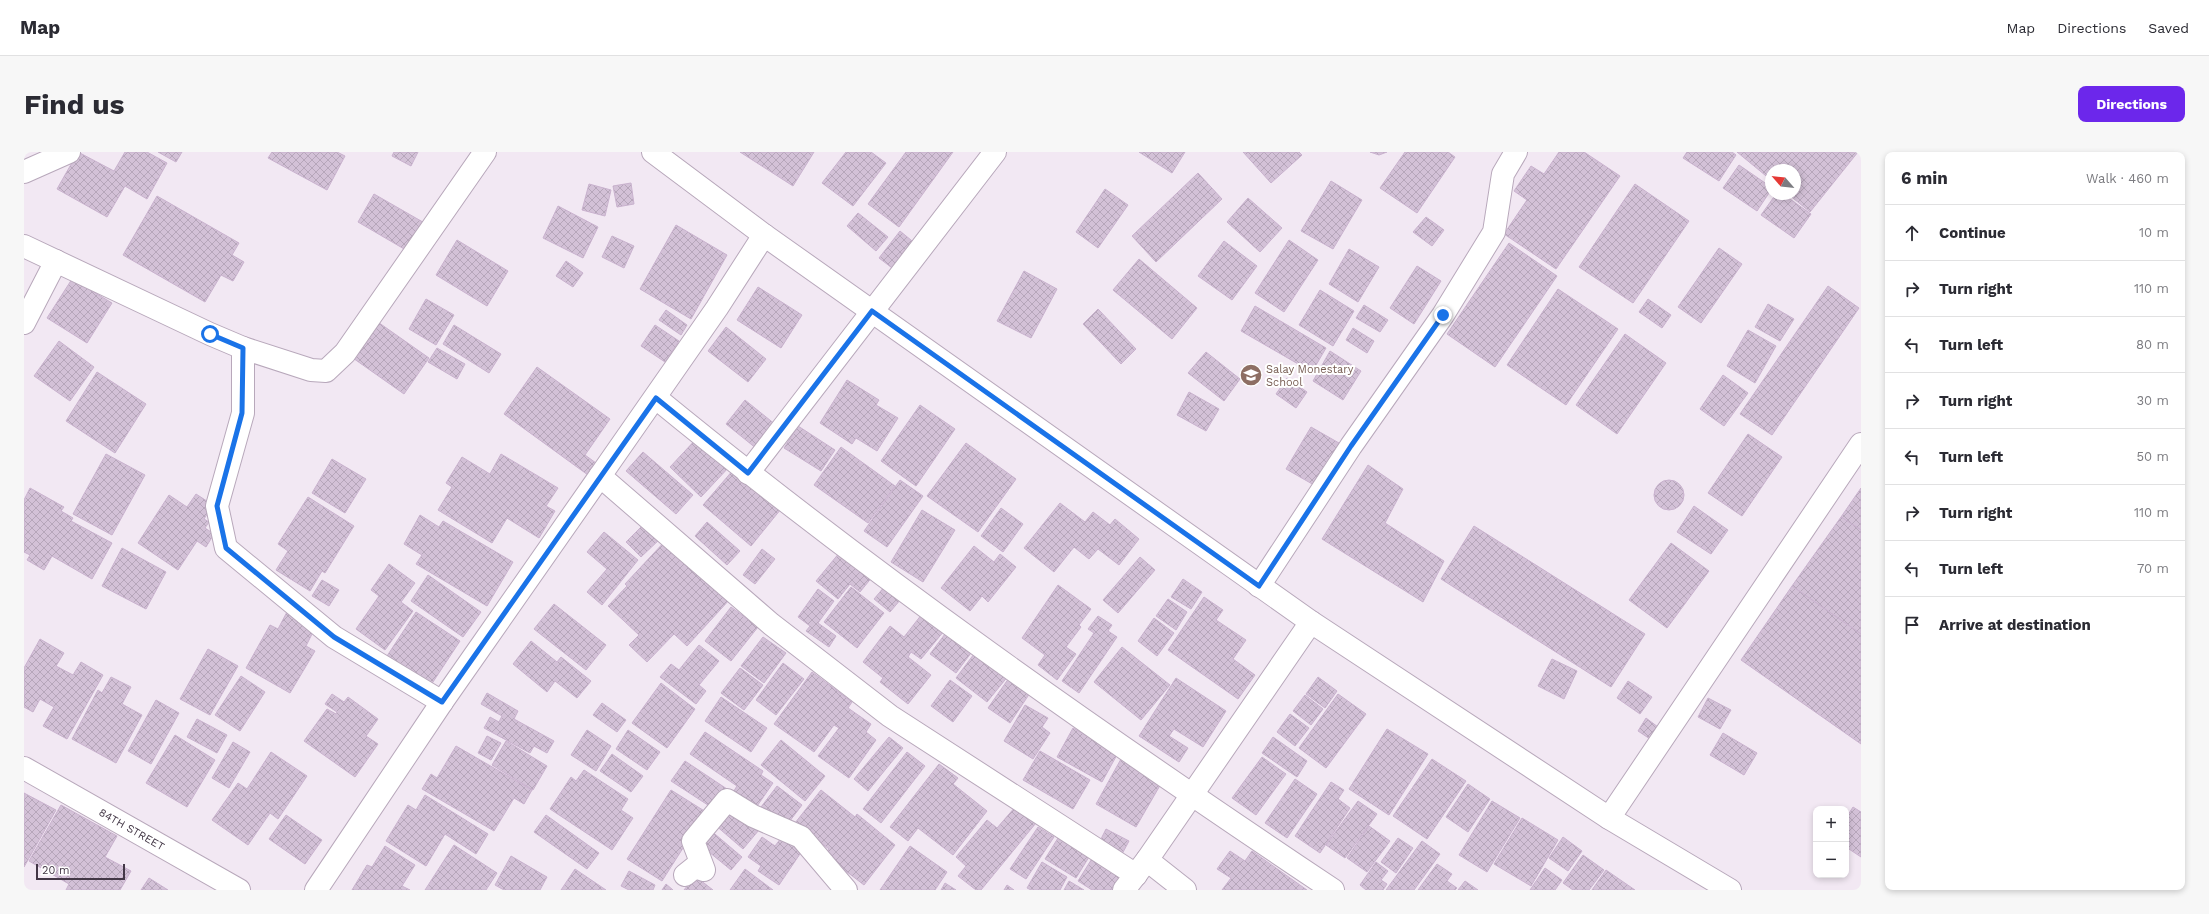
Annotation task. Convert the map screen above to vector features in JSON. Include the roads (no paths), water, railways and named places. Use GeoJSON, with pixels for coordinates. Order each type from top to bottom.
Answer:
{"type":"FeatureCollection","features":[{"type":"Feature","properties":{"kind":"street"},"geometry":{"type":"LineString","coordinates":[[24,172],[69,152]]}},
{"type":"Feature","properties":{"kind":"street"},"geometry":{"type":"LineString","coordinates":[[24,246],[210,334],[243,348],[311,370],[326,371],[344,353],[485,152]]}},
{"type":"Feature","properties":{"kind":"street"},"geometry":{"type":"LineString","coordinates":[[653,152],[764,235],[1311,622],[1609,818],[1730,890]]}},
{"type":"Feature","properties":{"kind":"street"},"geometry":{"type":"LineString","coordinates":[[748,473],[995,152]]}},
{"type":"Feature","properties":{"kind":"street"},"geometry":{"type":"LineString","coordinates":[[1259,586],[1351,446],[1443,315],[1494,232],[1504,174],[1516,152]]}},
{"type":"Feature","properties":{"kind":"street"},"geometry":{"type":"LineString","coordinates":[[316,890],[442,702],[656,398],[764,235]]}},
{"type":"Feature","properties":{"kind":"street"},"geometry":{"type":"LineString","coordinates":[[24,323],[56,261]]}},
{"type":"Feature","properties":{"kind":"street"},"geometry":{"type":"LineString","coordinates":[[243,348],[242,413],[217,506],[226,548],[334,637],[442,702]]}},
{"type":"Feature","properties":{"kind":"street"},"geometry":{"type":"LineString","coordinates":[[656,398],[748,473],[832,538],[1002,663],[1191,795],[1333,890]]}},
{"type":"Feature","properties":{"kind":"street"},"geometry":{"type":"LineString","coordinates":[[1609,818],[1861,444]]}},
{"type":"Feature","properties":{"kind":"street"},"geometry":{"type":"LineString","coordinates":[[600,476],[771,624],[890,716],[1136,875],[1185,890]]}},
{"type":"Feature","properties":{"kind":"street"},"geometry":{"type":"LineString","coordinates":[[1136,875],[1311,622]]}},
{"type":"Feature","properties":{"kind":"street","name":"84TH STREET"},"geometry":{"type":"LineString","coordinates":[[24,768],[239,890]]}},
{"type":"Feature","properties":{"kind":"street"},"geometry":{"type":"LineString","coordinates":[[685,875],[695,867],[704,870],[693,841],[727,800],[754,816],[801,837],[846,890]]}},
{"type":"Feature","properties":{"kind":"place","name":"Salay Monestary School"},"geometry":{"type":"Point","coordinates":[1251,375]}}]}
